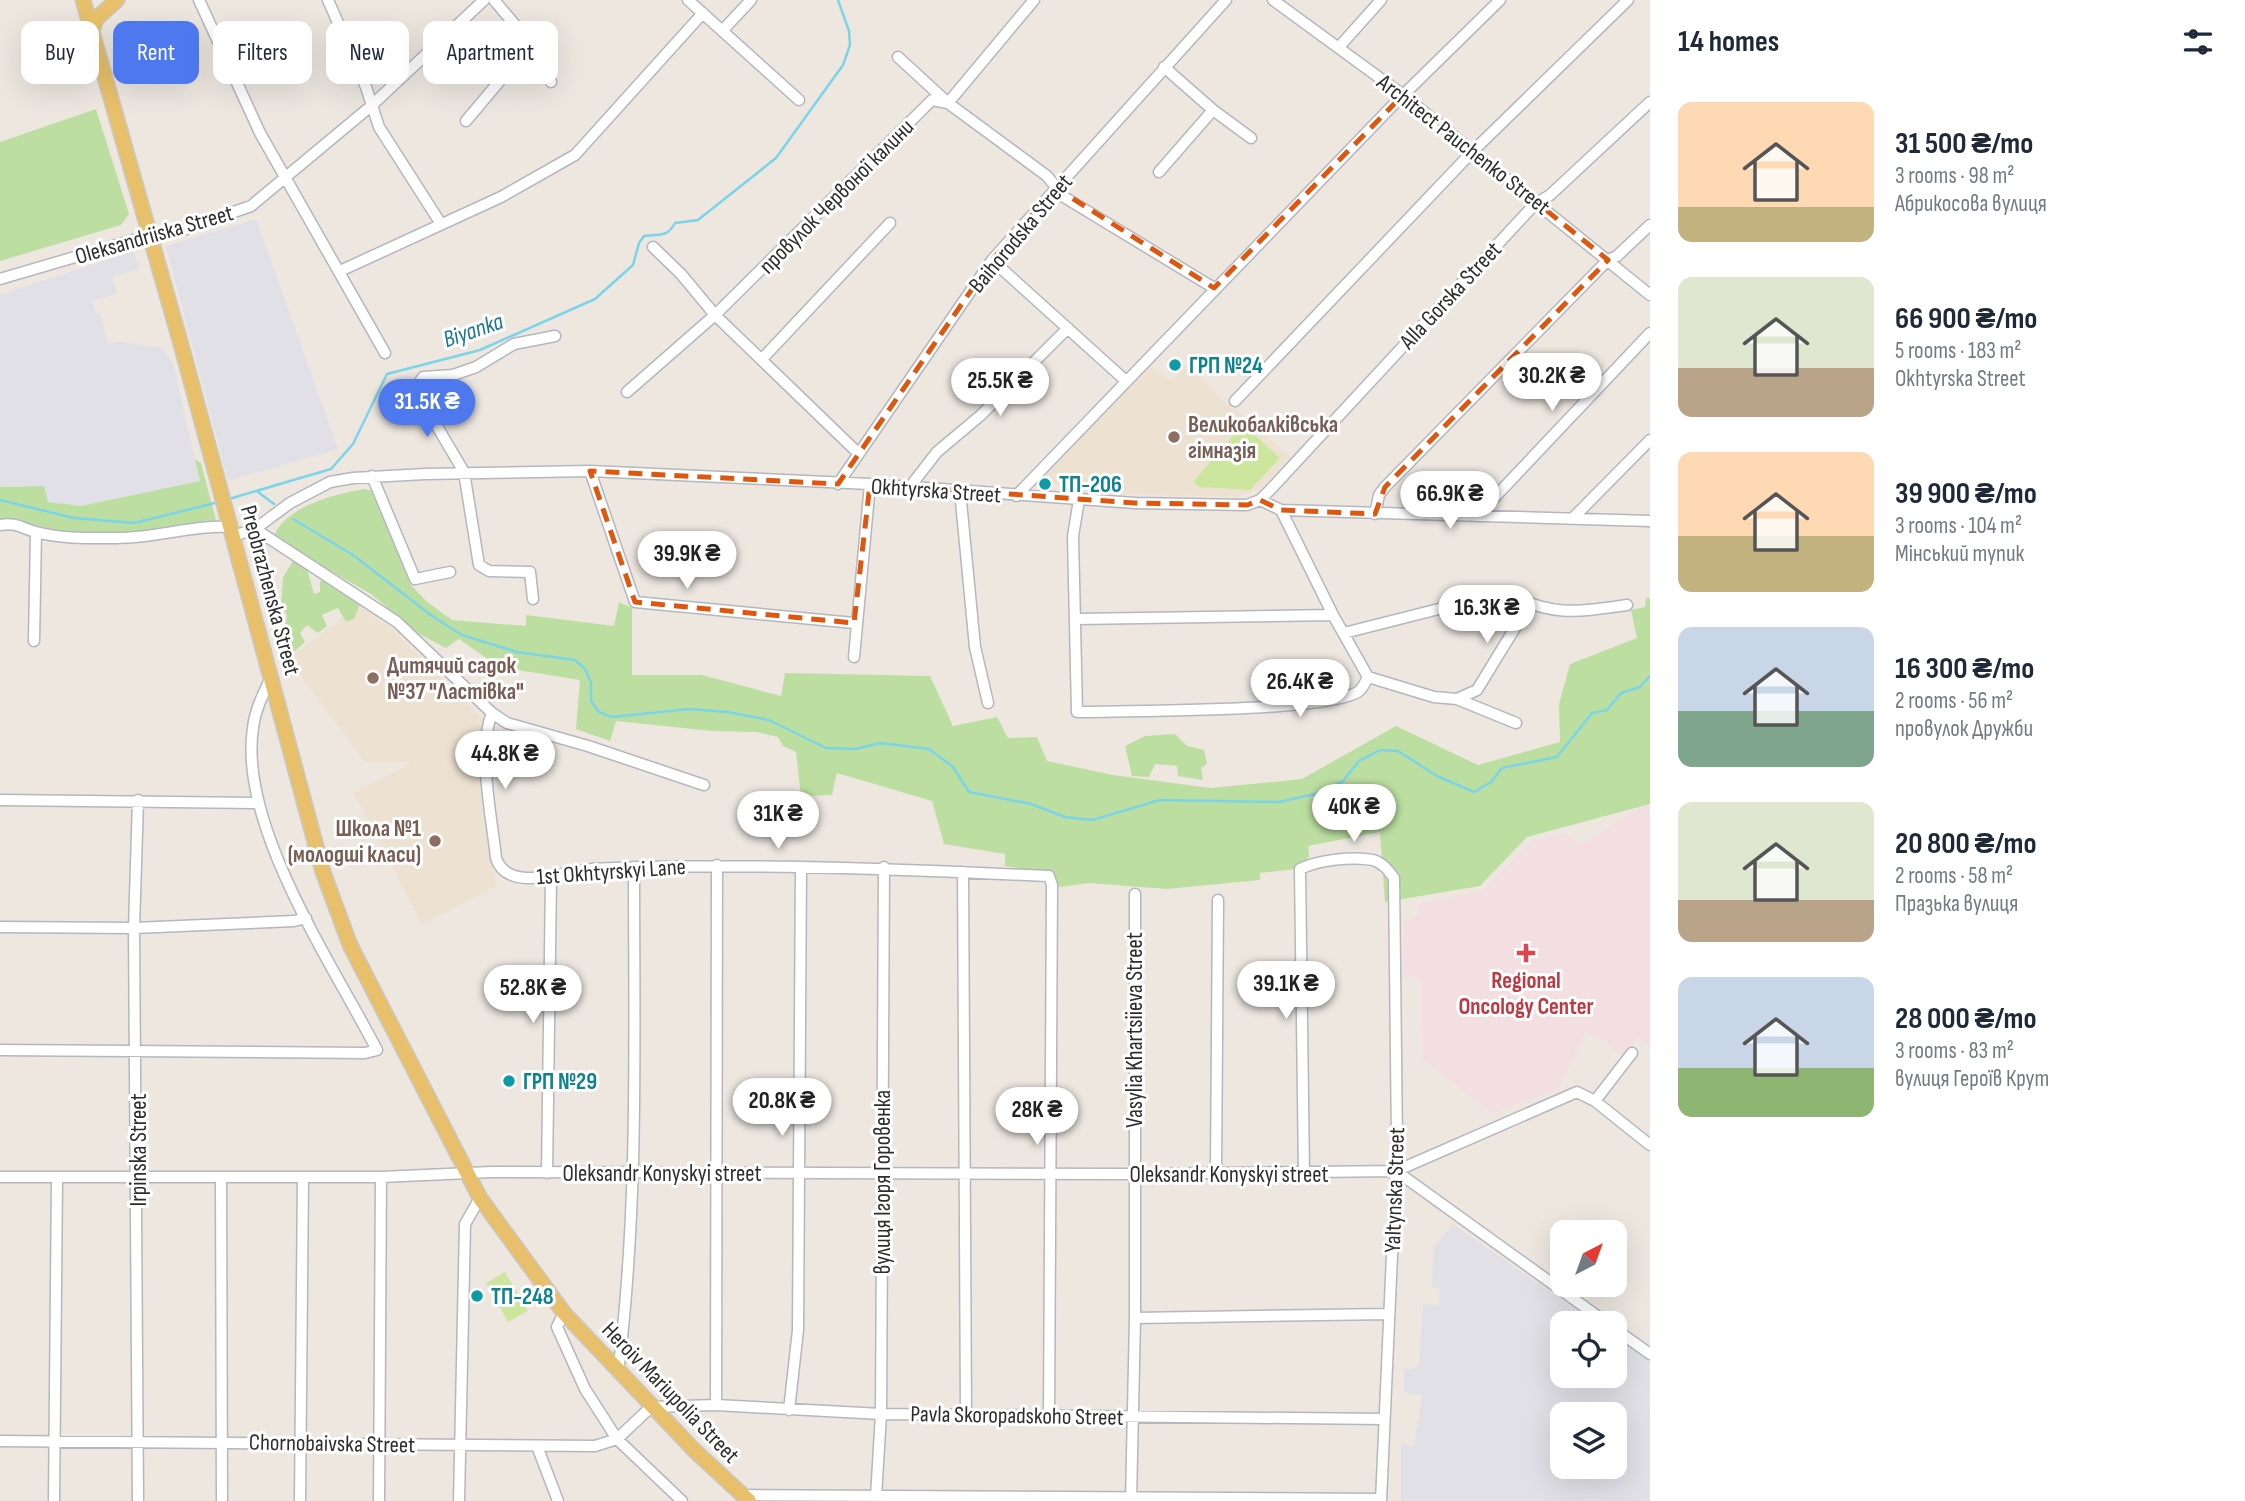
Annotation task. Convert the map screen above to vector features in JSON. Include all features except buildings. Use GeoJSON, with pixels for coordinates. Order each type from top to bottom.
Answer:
{"type":"FeatureCollection","features":[{"type":"Feature","properties":{"kind":"main road","name":"Preobrazhenska Street"},"geometry":{"type":"LineString","coordinates":[[83,0],[89,21]]}},
{"type":"Feature","properties":{"kind":"main road"},"geometry":{"type":"LineString","coordinates":[[95,21],[117,0]]}},
{"type":"Feature","properties":{"kind":"main road","name":"Preobrazhenska Street"},"geometry":{"type":"LineString","coordinates":[[99,56],[231,526],[323,872],[350,945],[466,1172]]}},
{"type":"Feature","properties":{"kind":"main road","name":"Heroiv Mariupolia Street"},"geometry":{"type":"LineString","coordinates":[[466,1172],[480,1198],[564,1313],[651,1407],[745,1498]]}},
{"type":"Feature","properties":{"kind":"street"},"geometry":{"type":"LineString","coordinates":[[199,0],[260,133],[385,353]]}},
{"type":"Feature","properties":{"kind":"street"},"geometry":{"type":"LineString","coordinates":[[328,0],[379,127],[441,224]]}},
{"type":"Feature","properties":{"kind":"street","name":"Oleksandriiska Street"},"geometry":{"type":"LineString","coordinates":[[0,279],[150,235],[177,232],[251,206],[371,106],[484,0]]}},
{"type":"Feature","properties":{"kind":"street"},"geometry":{"type":"LineString","coordinates":[[494,0],[512,21]]}},
{"type":"Feature","properties":{"kind":"street"},"geometry":{"type":"LineString","coordinates":[[688,0],[799,100]]}},
{"type":"Feature","properties":{"kind":"street"},"geometry":{"type":"LineString","coordinates":[[722,30],[751,0]]}},
{"type":"Feature","properties":{"kind":"street"},"geometry":{"type":"LineString","coordinates":[[948,103],[1034,0]]}},
{"type":"Feature","properties":{"kind":"street","name":"Baihorodska Street"},"geometry":{"type":"LineString","coordinates":[[838,484],[857,452],[992,260],[1226,0]]}},
{"type":"Feature","properties":{"kind":"street","name":"Architect Pauchenko Street"},"geometry":{"type":"LineString","coordinates":[[1273,0],[1403,95],[1650,295]]}},
{"type":"Feature","properties":{"kind":"street"},"geometry":{"type":"LineString","coordinates":[[1339,47],[1381,0]]}},
{"type":"Feature","properties":{"kind":"street"},"geometry":{"type":"LineString","coordinates":[[1016,496],[1214,288],[1500,0]]}},
{"type":"Feature","properties":{"kind":"street"},"geometry":{"type":"LineString","coordinates":[[1235,401],[1473,151],[1628,0]]}},
{"type":"Feature","properties":{"kind":"street"},"geometry":{"type":"LineString","coordinates":[[340,271],[501,197],[575,155],[595,137],[703,13]]}},
{"type":"Feature","properties":{"kind":"street"},"geometry":{"type":"LineString","coordinates":[[898,57],[948,103],[1047,176],[1064,197],[1214,288]]}},
{"type":"Feature","properties":{"kind":"street"},"geometry":{"type":"LineString","coordinates":[[1164,67],[1213,110],[1251,138]]}},
{"type":"Feature","properties":{"kind":"street"},"geometry":{"type":"LineString","coordinates":[[466,121],[497,84]]}},
{"type":"Feature","properties":{"kind":"street","name":"провулок Червоної калини"},"geometry":{"type":"LineString","coordinates":[[627,392],[715,315],[932,100],[948,103]]}},
{"type":"Feature","properties":{"kind":"street","name":"Alla Gorska Street"},"geometry":{"type":"LineString","coordinates":[[1260,500],[1538,202],[1550,195],[1650,102]]}},
{"type":"Feature","properties":{"kind":"street"},"geometry":{"type":"LineString","coordinates":[[1159,172],[1213,110]]}},
{"type":"Feature","properties":{"kind":"street"},"geometry":{"type":"LineString","coordinates":[[762,359],[890,223]]}},
{"type":"Feature","properties":{"kind":"street"},"geometry":{"type":"LineString","coordinates":[[1375,514],[1379,495],[1385,487],[1608,260],[1617,256],[1650,225]]}},
{"type":"Feature","properties":{"kind":"street"},"geometry":{"type":"LineString","coordinates":[[653,247],[681,274],[715,315],[857,452]]}},
{"type":"Feature","properties":{"kind":"street"},"geometry":{"type":"LineString","coordinates":[[992,260],[1126,381]]}},
{"type":"Feature","properties":{"kind":"street"},"geometry":{"type":"LineString","coordinates":[[909,488],[937,452],[981,415],[1068,328]]}},
{"type":"Feature","properties":{"kind":"street"},"geometry":{"type":"LineString","coordinates":[[1477,516],[1650,333]]}},
{"type":"Feature","properties":{"kind":"street"},"geometry":{"type":"LineString","coordinates":[[533,599],[530,572],[489,571],[479,565],[464,472],[415,388],[423,377],[453,375],[476,367],[514,344],[555,336]]}},
{"type":"Feature","properties":{"kind":"street"},"geometry":{"type":"LineString","coordinates":[[1573,518],[1650,440]]}},
{"type":"Feature","properties":{"kind":"street"},"geometry":{"type":"LineString","coordinates":[[590,471],[635,602],[855,623]]}},
{"type":"Feature","properties":{"kind":"street","name":"Okhtyrska Street"},"geometry":{"type":"LineString","coordinates":[[0,525],[15,522],[36,532],[139,538],[204,526],[255,529],[290,503],[330,482],[464,472],[590,471],[870,484],[1079,500],[1247,505],[1260,500]]}},
{"type":"Feature","properties":{"kind":"street"},"geometry":{"type":"LineString","coordinates":[[372,477],[415,579],[450,572]]}},
{"type":"Feature","properties":{"kind":"street"},"geometry":{"type":"LineString","coordinates":[[853,657],[870,484]]}},
{"type":"Feature","properties":{"kind":"street"},"geometry":{"type":"LineString","coordinates":[[960,491],[975,646],[988,703]]}},
{"type":"Feature","properties":{"kind":"street"},"geometry":{"type":"LineString","coordinates":[[1079,500],[1073,536],[1077,712],[1279,706],[1336,698],[1359,691],[1368,677]]}},
{"type":"Feature","properties":{"kind":"street"},"geometry":{"type":"LineString","coordinates":[[1260,500],[1281,510],[1650,521]]}},
{"type":"Feature","properties":{"kind":"street"},"geometry":{"type":"LineString","coordinates":[[1281,510],[1333,615],[1368,677],[1434,697],[1457,699],[1516,723]]}},
{"type":"Feature","properties":{"kind":"street"},"geometry":{"type":"LineString","coordinates":[[255,529],[397,622],[492,713],[507,723],[625,757],[704,785]]}},
{"type":"Feature","properties":{"kind":"street"},"geometry":{"type":"LineString","coordinates":[[34,641],[36,532]]}},
{"type":"Feature","properties":{"kind":"street"},"geometry":{"type":"LineString","coordinates":[[1344,632],[1506,592],[1529,605],[1559,612],[1627,605]]}},
{"type":"Feature","properties":{"kind":"street"},"geometry":{"type":"LineString","coordinates":[[1457,699],[1477,690],[1529,605]]}},
{"type":"Feature","properties":{"kind":"street"},"geometry":{"type":"LineString","coordinates":[[1076,619],[1333,615]]}},
{"type":"Feature","properties":{"kind":"street"},"geometry":{"type":"LineString","coordinates":[[0,1050],[365,1054],[377,1049],[290,886],[258,803],[252,762],[252,730],[257,708],[271,678]]}},
{"type":"Feature","properties":{"kind":"street","name":"1st Okhtyrskyi Lane"},"geometry":{"type":"LineString","coordinates":[[492,713],[487,726],[487,749],[499,867],[509,875],[551,878],[589,869],[717,865],[884,867],[1049,876],[1052,885],[1053,1173]]}},
{"type":"Feature","properties":{"kind":"street"},"geometry":{"type":"LineString","coordinates":[[0,800],[258,803]]}},
{"type":"Feature","properties":{"kind":"street","name":"Irpinska Street"},"geometry":{"type":"LineString","coordinates":[[138,800],[134,928],[138,1051],[138,1501]]}},
{"type":"Feature","properties":{"kind":"street","name":"Yaltynska Street"},"geometry":{"type":"LineString","coordinates":[[1304,1174],[1300,869],[1326,862],[1374,860],[1385,866],[1394,878],[1396,1171],[1381,1500]]}},
{"type":"Feature","properties":{"kind":"street"},"geometry":{"type":"LineString","coordinates":[[716,1405],[717,865]]}},
{"type":"Feature","properties":{"kind":"street"},"geometry":{"type":"LineString","coordinates":[[618,1373],[626,1308],[634,1174],[634,867]]}},
{"type":"Feature","properties":{"kind":"street","name":"вулиця Ігоря Горовенка"},"geometry":{"type":"LineString","coordinates":[[876,1497],[881,1414],[884,867]]}},
{"type":"Feature","properties":{"kind":"street"},"geometry":{"type":"LineString","coordinates":[[789,1410],[798,1330],[802,868]]}},
{"type":"Feature","properties":{"kind":"street"},"geometry":{"type":"LineString","coordinates":[[963,872],[967,1173],[966,1412]]}},
{"type":"Feature","properties":{"kind":"street"},"geometry":{"type":"LineString","coordinates":[[547,1173],[551,878]]}},
{"type":"Feature","properties":{"kind":"street","name":"Vasylia Khartsiieva Street"},"geometry":{"type":"LineString","coordinates":[[1131,1499],[1135,1318],[1135,894]]}},
{"type":"Feature","properties":{"kind":"street"},"geometry":{"type":"LineString","coordinates":[[1216,1173],[1218,900]]}},
{"type":"Feature","properties":{"kind":"street"},"geometry":{"type":"LineString","coordinates":[[0,927],[134,928],[294,921],[306,918]]}},
{"type":"Feature","properties":{"kind":"street"},"geometry":{"type":"LineString","coordinates":[[1595,1101],[1632,1053]]}},
{"type":"Feature","properties":{"kind":"street"},"geometry":{"type":"LineString","coordinates":[[1396,1171],[1577,1092],[1595,1101],[1650,1145]]}},
{"type":"Feature","properties":{"kind":"street"},"geometry":{"type":"LineString","coordinates":[[1396,1171],[1590,1311]]}},
{"type":"Feature","properties":{"kind":"street","name":"Oleksandr Konyskyi street"},"geometry":{"type":"LineString","coordinates":[[0,1177],[381,1177],[466,1172],[1304,1174],[1396,1171]]}},
{"type":"Feature","properties":{"kind":"street"},"geometry":{"type":"LineString","coordinates":[[1049,1414],[1053,1173]]}},
{"type":"Feature","properties":{"kind":"street"},"geometry":{"type":"LineString","coordinates":[[300,1501],[303,1177]]}},
{"type":"Feature","properties":{"kind":"street"},"geometry":{"type":"LineString","coordinates":[[379,1501],[381,1177]]}},
{"type":"Feature","properties":{"kind":"street"},"geometry":{"type":"LineString","coordinates":[[54,1501],[57,1178]]}},
{"type":"Feature","properties":{"kind":"street"},"geometry":{"type":"LineString","coordinates":[[221,1178],[222,1501]]}},
{"type":"Feature","properties":{"kind":"street"},"geometry":{"type":"LineString","coordinates":[[459,1501],[458,1445],[465,1224],[480,1198]]}},
{"type":"Feature","properties":{"kind":"street","name":"Heroiv Mariupolia Street"},"geometry":{"type":"LineString","coordinates":[[564,1313],[557,1327],[585,1389],[617,1439],[682,1501]]}},
{"type":"Feature","properties":{"kind":"street"},"geometry":{"type":"LineString","coordinates":[[1135,1318],[1388,1314]]}},
{"type":"Feature","properties":{"kind":"street"},"geometry":{"type":"LineString","coordinates":[[1627,1338],[1650,1354]]}},
{"type":"Feature","properties":{"kind":"street","name":"Pavla Skoropadskoho Street"},"geometry":{"type":"LineString","coordinates":[[651,1407],[716,1405],[881,1414],[966,1412],[1384,1419]]}},
{"type":"Feature","properties":{"kind":"street"},"geometry":{"type":"LineString","coordinates":[[617,1439],[651,1407]]}},
{"type":"Feature","properties":{"kind":"street","name":"Chornobaivska Street"},"geometry":{"type":"LineString","coordinates":[[0,1441],[54,1439],[594,1446],[617,1439]]}},
{"type":"Feature","properties":{"kind":"street"},"geometry":{"type":"LineString","coordinates":[[537,1446],[558,1501]]}},
{"type":"Feature","properties":{"kind":"street"},"geometry":{"type":"LineString","coordinates":[[745,1498],[1381,1500]]}},
{"type":"Feature","properties":{"kind":"highlighted area"},"geometry":{"type":"Polygon","coordinates":[[[1403,95],[1608,260],[1385,487],[1375,514],[1281,510],[1260,500],[1247,505],[1135,503],[870,484],[854,623],[635,602],[590,471],[838,484],[992,260],[1056,188],[1214,288],[1403,95]]]}},
{"type":"Feature","properties":{"kind":"shaded area"},"geometry":{"type":"Polygon","coordinates":[[[256,219],[338,449],[228,481],[166,246],[256,219]]]}},
{"type":"Feature","properties":{"kind":"shaded area"},"geometry":{"type":"Polygon","coordinates":[[[134,251],[139,269],[112,277],[117,294],[92,301],[96,314],[100,313],[108,344],[120,342],[162,348],[173,364],[200,481],[81,506],[48,502],[44,486],[0,487],[0,295],[134,251]]]}},
{"type":"Feature","properties":{"kind":"shaded area","name":"Великобалківська гімназія"},"geometry":{"type":"Polygon","coordinates":[[[1188,364],[1232,409],[1235,408],[1290,457],[1260,488],[1240,497],[1064,492],[1046,475],[1149,365],[1171,381],[1188,364]]]}},
{"type":"Feature","properties":{"kind":"shaded area"},"geometry":{"type":"Polygon","coordinates":[[[359,605],[392,629],[484,720],[485,778],[479,785],[487,796],[496,886],[422,925],[354,793],[413,762],[365,762],[288,659],[359,605]]]}},
{"type":"Feature","properties":{"kind":"shaded area","name":"Regional Oncology Center"},"geometry":{"type":"Polygon","coordinates":[[[1646,804],[1650,807],[1650,1048],[1637,1037],[1621,1055],[1604,1041],[1585,1033],[1558,1090],[1492,1113],[1423,1059],[1421,977],[1403,978],[1404,922],[1419,914],[1419,904],[1483,891],[1531,842],[1565,833],[1582,845],[1646,804]]]}},
{"type":"Feature","properties":{"kind":"shaded area"},"geometry":{"type":"Polygon","coordinates":[[[1453,1224],[1550,1292],[1550,1297],[1558,1297],[1578,1311],[1550,1311],[1550,1388],[1627,1388],[1627,1346],[1650,1362],[1650,1501],[1401,1501],[1401,1443],[1414,1447],[1422,1395],[1404,1393],[1404,1369],[1413,1369],[1419,1364],[1423,1304],[1439,1305],[1440,1288],[1432,1287],[1434,1248],[1453,1224]]]}},
{"type":"Feature","properties":{"kind":"green space"},"geometry":{"type":"Polygon","coordinates":[[[96,109],[129,214],[121,225],[0,261],[0,142],[96,109]]]}},
{"type":"Feature","properties":{"kind":"green space"},"geometry":{"type":"Polygon","coordinates":[[[1246,427],[1280,458],[1250,490],[1199,487],[1193,482],[1238,430],[1246,427]]]}},
{"type":"Feature","properties":{"kind":"green space"},"geometry":{"type":"Polygon","coordinates":[[[195,459],[201,463],[217,524],[110,536],[75,534],[19,522],[0,521],[0,487],[44,486],[48,502],[81,506],[200,481],[195,459]]]}},
{"type":"Feature","properties":{"kind":"green space"},"geometry":{"type":"Polygon","coordinates":[[[365,489],[376,492],[408,571],[409,583],[426,601],[452,620],[526,626],[526,615],[614,626],[619,602],[632,608],[632,675],[702,675],[781,696],[785,673],[930,676],[953,726],[997,717],[1008,738],[1037,737],[1047,761],[1113,775],[1210,788],[1302,779],[1396,726],[1478,765],[1560,742],[1559,704],[1570,664],[1637,638],[1631,610],[1645,607],[1646,598],[1650,598],[1650,804],[1527,837],[1480,886],[1385,902],[1380,832],[1308,846],[1309,857],[1296,869],[1260,873],[1260,880],[1167,889],[1089,883],[1060,887],[1050,873],[1005,866],[1005,854],[944,844],[932,801],[837,773],[832,795],[801,796],[796,752],[783,746],[778,737],[756,732],[712,731],[616,721],[610,741],[576,729],[580,680],[499,667],[459,639],[446,648],[419,634],[371,594],[273,538],[288,518],[312,503],[365,489]]]}},
{"type":"Feature","properties":{"kind":"green space"},"geometry":{"type":"Polygon","coordinates":[[[293,561],[307,569],[314,594],[320,592],[320,581],[329,581],[361,602],[354,619],[346,622],[338,608],[322,615],[327,626],[318,633],[307,625],[300,633],[305,642],[288,657],[284,634],[287,615],[281,607],[283,577],[293,561]]]}},
{"type":"Feature","properties":{"kind":"green space"},"geometry":{"type":"Polygon","coordinates":[[[1175,734],[1187,746],[1204,750],[1207,764],[1201,768],[1203,780],[1178,776],[1177,766],[1155,764],[1149,777],[1132,776],[1125,746],[1145,736],[1175,734]]]}},
{"type":"Feature","properties":{"kind":"green space"},"geometry":{"type":"Polygon","coordinates":[[[505,1272],[528,1311],[508,1322],[486,1283],[505,1272]]]}},
{"type":"Feature","properties":{"kind":"waterway","name":"Biyanka"},"geometry":{"type":"LineString","coordinates":[[229,499],[331,469],[353,444],[387,374],[480,350],[595,299],[633,265],[639,243],[644,236],[665,233],[675,223],[698,220],[776,158],[843,65],[850,45],[849,31],[838,0]]}},
{"type":"Feature","properties":{"kind":"waterway"},"geometry":{"type":"LineString","coordinates":[[258,492],[274,504]]}},
{"type":"Feature","properties":{"kind":"waterway","name":"Biyanka"},"geometry":{"type":"LineString","coordinates":[[0,500],[74,518],[134,523],[219,502]]}},
{"type":"Feature","properties":{"kind":"waterway"},"geometry":{"type":"LineString","coordinates":[[293,519],[353,555],[432,616],[462,635],[517,652],[575,660],[585,669],[591,682],[591,701],[599,712],[612,717],[689,709],[728,712],[769,720],[826,748],[855,749],[880,743],[929,749],[953,767],[969,792],[1031,804],[1065,817],[1092,820],[1160,800],[1279,802],[1315,794],[1343,781],[1359,761],[1380,750],[1398,751],[1437,776],[1474,792],[1491,782],[1502,768],[1557,757],[1592,713],[1607,710],[1621,693],[1640,687],[1650,676]]}},
{"type":"Feature","properties":{"kind":"place","name":"ГРП №24"},"geometry":{"type":"Point","coordinates":[1175,365]}},
{"type":"Feature","properties":{"kind":"place","name":"Великобалківська гімназія"},"geometry":{"type":"Point","coordinates":[1174,437]}},
{"type":"Feature","properties":{"kind":"place","name":"ТП-206"},"geometry":{"type":"Point","coordinates":[1045,484]}},
{"type":"Feature","properties":{"kind":"place","name":"Дитячий садок №37 \"Ластівка\""},"geometry":{"type":"Point","coordinates":[373,678]}},
{"type":"Feature","properties":{"kind":"place","name":"Школа №1 (молодші класи)"},"geometry":{"type":"Point","coordinates":[435,841]}},
{"type":"Feature","properties":{"kind":"place","name":"Regional Oncology Center"},"geometry":{"type":"Point","coordinates":[1526,953]}},
{"type":"Feature","properties":{"kind":"place","name":"ГРП №29"},"geometry":{"type":"Point","coordinates":[509,1081]}},
{"type":"Feature","properties":{"kind":"place","name":"ТП-248"},"geometry":{"type":"Point","coordinates":[477,1296]}}]}
